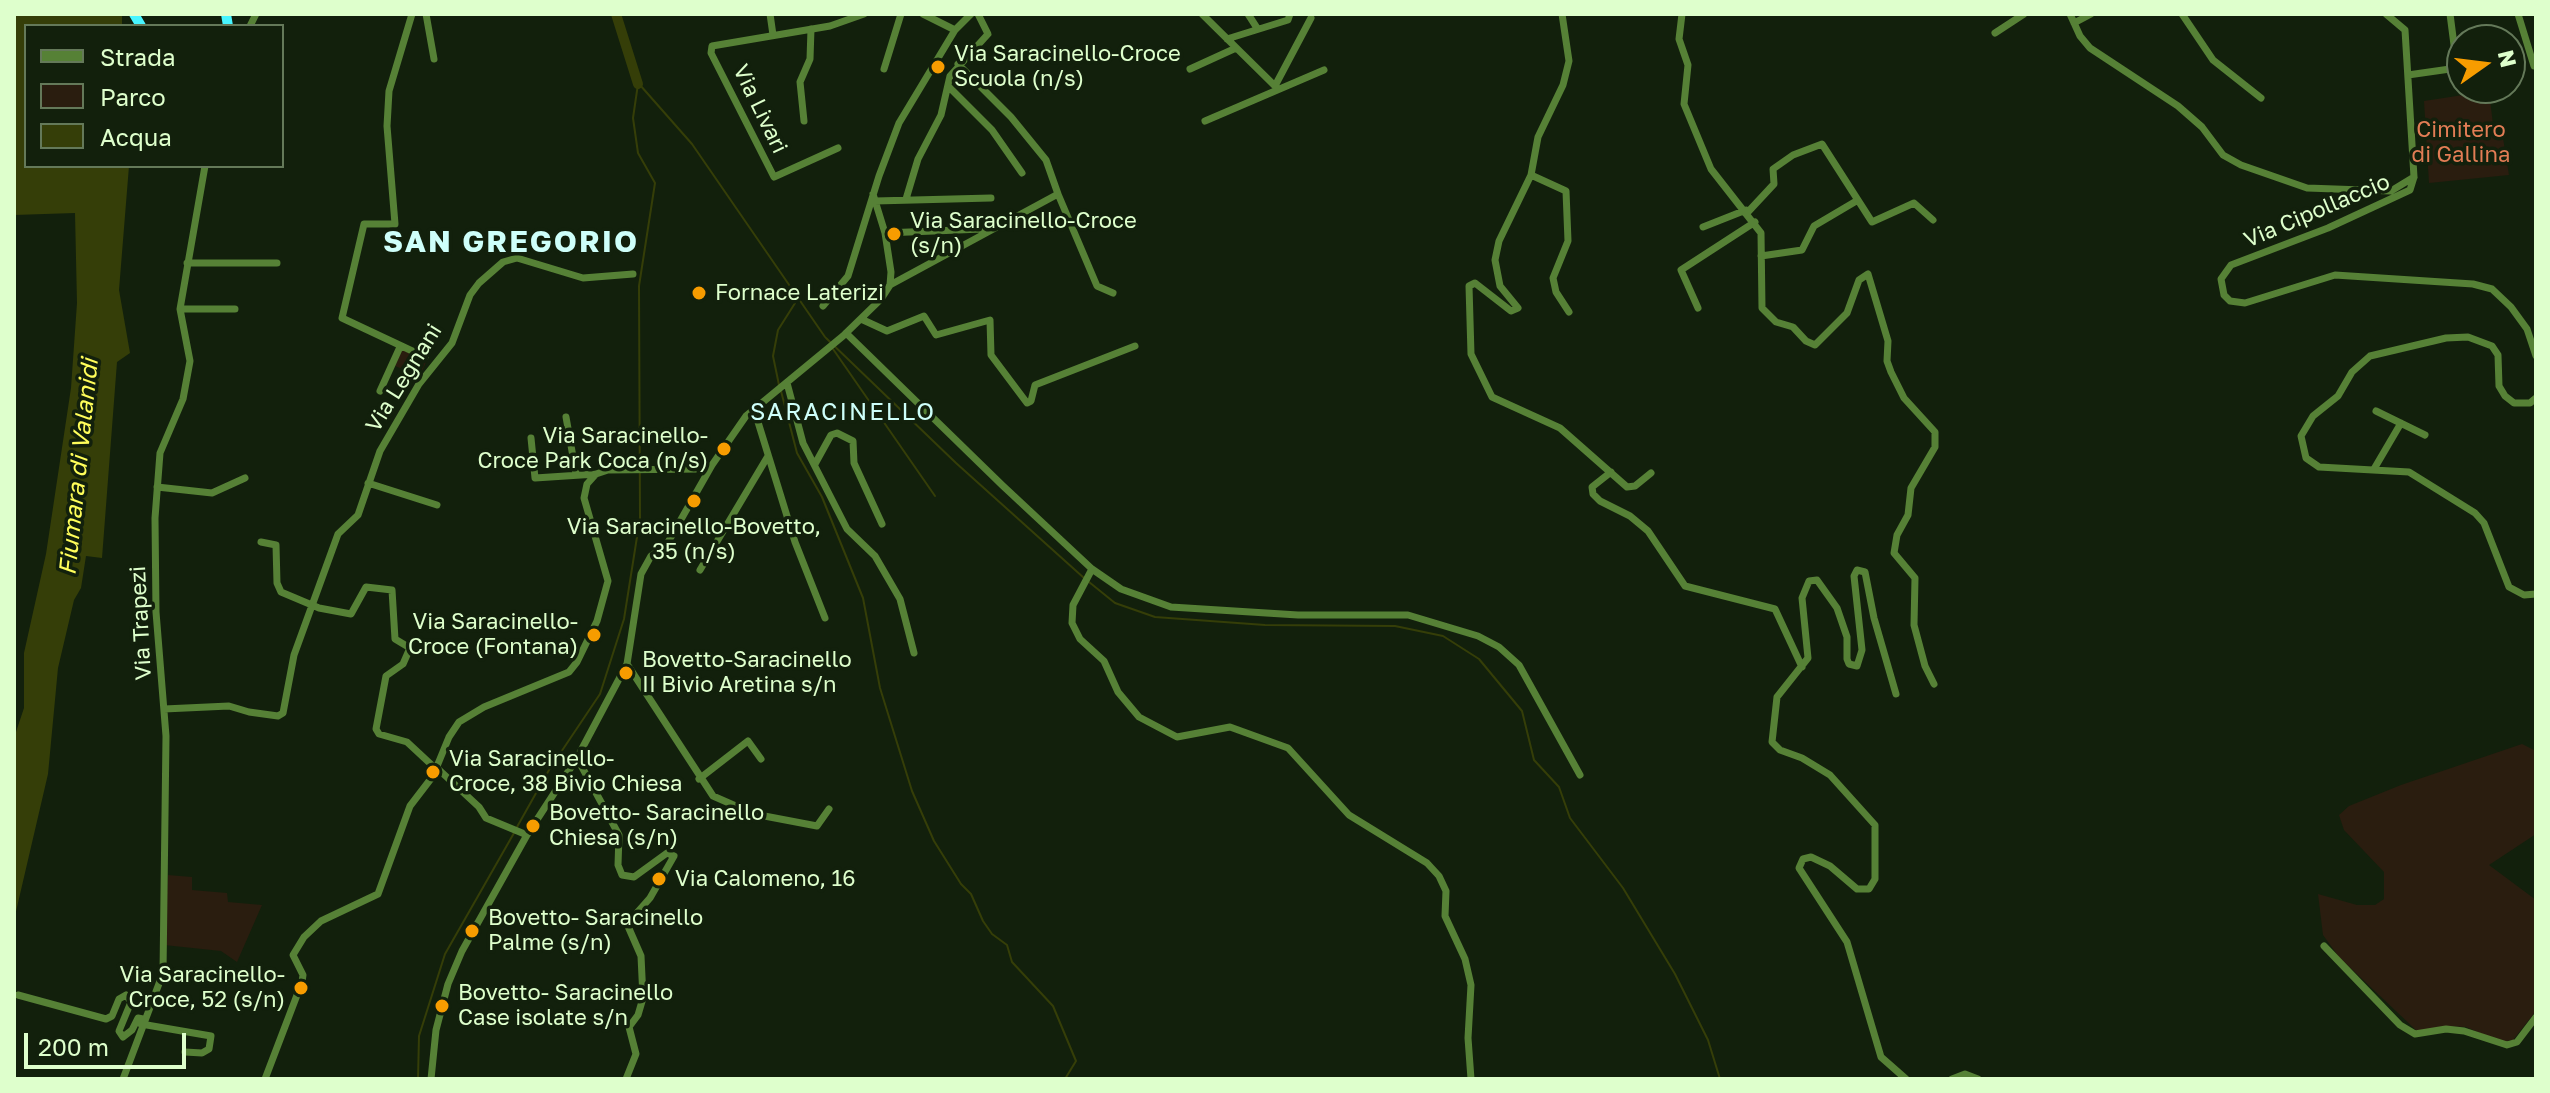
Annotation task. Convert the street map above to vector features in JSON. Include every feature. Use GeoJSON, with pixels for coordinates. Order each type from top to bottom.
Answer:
{"type":"FeatureCollection","features":[{"type":"Feature","properties":{"kind":"street"},"geometry":{"type":"LineString","coordinates":[[412,14],[389,91],[387,126],[395,224],[364,224],[342,318],[425,357]]}},
{"type":"Feature","properties":{"kind":"street"},"geometry":{"type":"LineString","coordinates":[[426,14],[434,59]]}},
{"type":"Feature","properties":{"kind":"street"},"geometry":{"type":"LineString","coordinates":[[770,14],[773,35]]}},
{"type":"Feature","properties":{"kind":"street","name":"Via Livari"},"geometry":{"type":"LineString","coordinates":[[838,148],[774,177],[711,53],[717,42],[811,29],[864,14]]}},
{"type":"Feature","properties":{"kind":"street"},"geometry":{"type":"LineString","coordinates":[[884,69],[901,14]]}},
{"type":"Feature","properties":{"kind":"street"},"geometry":{"type":"LineString","coordinates":[[923,14],[955,30]]}},
{"type":"Feature","properties":{"kind":"street"},"geometry":{"type":"LineString","coordinates":[[823,306],[848,276],[899,123],[955,30],[971,14]]}},
{"type":"Feature","properties":{"kind":"street"},"geometry":{"type":"LineString","coordinates":[[906,199],[918,159],[941,115],[948,86],[958,64],[988,34],[978,14]]}},
{"type":"Feature","properties":{"kind":"street"},"geometry":{"type":"LineString","coordinates":[[1202,14],[1283,90],[1324,70]]}},
{"type":"Feature","properties":{"kind":"street"},"geometry":{"type":"LineString","coordinates":[[1248,14],[1257,28]]}},
{"type":"Feature","properties":{"kind":"street"},"geometry":{"type":"LineString","coordinates":[[1227,39],[1288,20],[1290,14]]}},
{"type":"Feature","properties":{"kind":"street"},"geometry":{"type":"LineString","coordinates":[[1562,14],[1569,61],[1559,93],[1538,137],[1531,175],[1499,241],[1495,260],[1500,286],[1518,308],[1511,311],[1475,283],[1469,286],[1471,354],[1492,397],[1560,428],[1630,488],[1651,473]]}},
{"type":"Feature","properties":{"kind":"street"},"geometry":{"type":"LineString","coordinates":[[1682,14],[1679,39],[1688,65],[1684,104],[1711,169],[1761,233],[1762,308],[1776,322],[1793,327],[1806,341],[1815,345],[1847,313],[1859,280],[1868,274],[1888,341],[1887,361],[1891,372],[1904,398],[1935,432],[1935,447],[1911,488],[1908,515],[1897,535],[1894,553],[1915,578],[1914,625],[1925,666],[1934,684]]}},
{"type":"Feature","properties":{"kind":"street"},"geometry":{"type":"LineString","coordinates":[[1995,33],[2024,14]]}},
{"type":"Feature","properties":{"kind":"street"},"geometry":{"type":"LineString","coordinates":[[2070,14],[2090,48],[2178,106],[2202,127],[2223,155],[2241,165],[2307,188],[2391,191],[2414,177],[2405,30],[2386,14]]}},
{"type":"Feature","properties":{"kind":"street"},"geometry":{"type":"LineString","coordinates":[[2074,23],[2091,14]]}},
{"type":"Feature","properties":{"kind":"street"},"geometry":{"type":"LineString","coordinates":[[2182,14],[2213,60],[2261,98]]}},
{"type":"Feature","properties":{"kind":"street"},"geometry":{"type":"LineString","coordinates":[[2408,75],[2457,68],[2450,14]]}},
{"type":"Feature","properties":{"kind":"street"},"geometry":{"type":"LineString","coordinates":[[2518,14],[2534,66]]}},
{"type":"Feature","properties":{"kind":"street"},"geometry":{"type":"LineString","coordinates":[[1205,121],[1277,86],[1311,18]]}},
{"type":"Feature","properties":{"kind":"street"},"geometry":{"type":"LineString","coordinates":[[804,121],[800,82],[810,59],[811,29]]}},
{"type":"Feature","properties":{"kind":"street"},"geometry":{"type":"LineString","coordinates":[[1190,69],[1236,48]]}},
{"type":"Feature","properties":{"kind":"street"},"geometry":{"type":"LineString","coordinates":[[958,64],[1011,117],[1046,160],[1097,286],[1113,293]]}},
{"type":"Feature","properties":{"kind":"street"},"geometry":{"type":"LineString","coordinates":[[948,86],[992,130],[1022,173]]}},
{"type":"Feature","properties":{"kind":"street"},"geometry":{"type":"LineString","coordinates":[[1703,227],[1747,212],[1774,184],[1773,169],[1793,155],[1822,144],[1872,222],[1914,203],[1933,220]]}},
{"type":"Feature","properties":{"kind":"street","name":"Via Trapezi"},"geometry":{"type":"LineString","coordinates":[[123,1079],[163,973],[164,709],[156,612],[157,487],[160,453],[179,412],[190,361],[180,309],[205,168]]}},
{"type":"Feature","properties":{"kind":"street"},"geometry":{"type":"LineString","coordinates":[[1531,175],[1566,191],[1568,241],[1553,278],[1556,292],[1569,312]]}},
{"type":"Feature","properties":{"kind":"street","name":"Via Cipollaccio"},"geometry":{"type":"LineString","coordinates":[[2414,177],[2410,190],[2396,199],[2231,265],[2221,279],[2224,295],[2230,301],[2245,303],[2335,275],[2473,284],[2492,289],[2511,307],[2527,329],[2536,356]]}},
{"type":"Feature","properties":{"kind":"street"},"geometry":{"type":"LineString","coordinates":[[431,1079],[436,1030],[448,984],[462,951],[527,835],[577,758],[627,664],[641,574],[651,556],[667,544],[712,465],[754,409],[845,334],[890,285],[1058,194]]}},
{"type":"Feature","properties":{"kind":"street"},"geometry":{"type":"LineString","coordinates":[[874,198],[991,198]]}},
{"type":"Feature","properties":{"kind":"street"},"geometry":{"type":"LineString","coordinates":[[874,198],[885,233],[890,285]]}},
{"type":"Feature","properties":{"kind":"street"},"geometry":{"type":"LineString","coordinates":[[1761,256],[1785,255],[1802,250],[1814,226],[1858,200]]}},
{"type":"Feature","properties":{"kind":"street"},"geometry":{"type":"LineString","coordinates":[[1698,308],[1681,270],[1755,222]]}},
{"type":"Feature","properties":{"kind":"street"},"geometry":{"type":"LineString","coordinates":[[885,233],[982,229],[987,232]]}},
{"type":"Feature","properties":{"kind":"street","name":"Via Legnani"},"geometry":{"type":"LineString","coordinates":[[164,709],[229,706],[281,715],[294,655],[338,534],[358,515],[368,483],[403,409],[452,343],[470,295],[503,262],[531,260],[557,273],[583,278],[633,274]]}},
{"type":"Feature","properties":{"kind":"street"},"geometry":{"type":"LineString","coordinates":[[187,263],[277,263]]}},
{"type":"Feature","properties":{"kind":"street"},"geometry":{"type":"LineString","coordinates":[[180,309],[235,309]]}},
{"type":"Feature","properties":{"kind":"street"},"geometry":{"type":"LineString","coordinates":[[861,319],[887,331],[924,316],[936,335],[990,320],[991,355],[1027,403],[1031,401],[1035,385],[1135,346]]}},
{"type":"Feature","properties":{"kind":"street"},"geometry":{"type":"LineString","coordinates":[[845,334],[1092,569],[1121,589],[1171,607],[1298,615],[1408,615],[1478,636],[1499,647],[1519,665],[1580,775]]}},
{"type":"Feature","properties":{"kind":"street"},"geometry":{"type":"LineString","coordinates":[[2536,398],[2530,403],[2514,403],[2505,396],[2499,386],[2498,355],[2492,346],[2468,337],[2446,338],[2370,356],[2352,372],[2338,396],[2313,416],[2301,436],[2306,458],[2319,467],[2409,472],[2475,513],[2484,523],[2509,587],[2524,595],[2536,594]]}},
{"type":"Feature","properties":{"kind":"street"},"geometry":{"type":"LineString","coordinates":[[380,391],[400,347]]}},
{"type":"Feature","properties":{"kind":"street"},"geometry":{"type":"LineString","coordinates":[[786,384],[803,443],[847,529],[875,556],[900,599],[914,653]]}},
{"type":"Feature","properties":{"kind":"street"},"geometry":{"type":"LineString","coordinates":[[754,409],[825,618]]}},
{"type":"Feature","properties":{"kind":"street"},"geometry":{"type":"LineString","coordinates":[[2376,411],[2425,435]]}},
{"type":"Feature","properties":{"kind":"street"},"geometry":{"type":"LineString","coordinates":[[566,417],[576,474]]}},
{"type":"Feature","properties":{"kind":"street"},"geometry":{"type":"LineString","coordinates":[[2374,469],[2401,423]]}},
{"type":"Feature","properties":{"kind":"street"},"geometry":{"type":"LineString","coordinates":[[815,464],[831,435],[837,433],[853,441],[854,463],[882,524]]}},
{"type":"Feature","properties":{"kind":"street"},"geometry":{"type":"LineString","coordinates":[[531,438],[535,478],[626,469],[700,469],[712,465]]}},
{"type":"Feature","properties":{"kind":"street"},"geometry":{"type":"LineString","coordinates":[[700,570],[768,456]]}},
{"type":"Feature","properties":{"kind":"street"},"geometry":{"type":"LineString","coordinates":[[1611,472],[1592,487],[1593,494],[1648,531],[1685,586],[1775,609],[1802,667]]}},
{"type":"Feature","properties":{"kind":"street"},"geometry":{"type":"LineString","coordinates":[[265,1079],[302,982],[303,975],[293,955],[304,937],[321,921],[378,894],[410,806],[436,768],[459,722],[484,707],[569,672],[577,662],[597,621],[608,581],[584,498],[587,484],[596,474]]}},
{"type":"Feature","properties":{"kind":"street"},"geometry":{"type":"LineString","coordinates":[[157,487],[212,493],[245,478]]}},
{"type":"Feature","properties":{"kind":"street"},"geometry":{"type":"LineString","coordinates":[[368,483],[437,505]]}},
{"type":"Feature","properties":{"kind":"street"},"geometry":{"type":"LineString","coordinates":[[261,542],[276,545],[277,583],[281,592],[312,605],[351,614],[366,587],[392,590],[395,639],[410,648],[403,664],[386,676],[376,729],[379,734],[409,743],[479,807],[486,818],[527,835]]}},
{"type":"Feature","properties":{"kind":"street"},"geometry":{"type":"LineString","coordinates":[[1092,569],[1073,605],[1072,623],[1080,639],[1104,661],[1118,692],[1139,717],[1177,737],[1230,727],[1288,748],[1349,815],[1415,855],[1439,876],[1446,891],[1445,916],[1465,959],[1471,985],[1468,1038],[1471,1079]]}},
{"type":"Feature","properties":{"kind":"street"},"geometry":{"type":"LineString","coordinates":[[1896,694],[1874,618],[1867,578],[1861,569],[1854,576],[1862,650],[1860,664],[1849,664],[1841,615],[1813,580],[1802,598],[1810,650],[1802,667],[1777,697],[1772,742],[1780,750],[1802,758],[1830,775],[1871,818],[1877,834],[1875,879],[1869,889],[1857,889],[1830,866],[1811,857],[1803,859],[1800,872],[1847,942],[1881,1057],[1906,1079]]}},
{"type":"Feature","properties":{"kind":"street"},"geometry":{"type":"LineString","coordinates":[[627,664],[699,779],[723,803],[754,814],[817,826],[829,809]]}},
{"type":"Feature","properties":{"kind":"street"},"geometry":{"type":"LineString","coordinates":[[699,779],[748,741],[761,759]]}},
{"type":"Feature","properties":{"kind":"street"},"geometry":{"type":"LineString","coordinates":[[577,758],[619,835],[618,865],[622,875],[634,877],[667,853],[674,856],[658,887],[627,924],[627,931],[641,956],[643,987],[641,1008],[629,1027],[636,1054],[626,1079]]}},
{"type":"Feature","properties":{"kind":"street"},"geometry":{"type":"LineString","coordinates":[[2324,946],[2400,1025],[2415,1034],[2446,1029],[2464,1031],[2507,1045],[2517,1042],[2536,1017]]}},
{"type":"Feature","properties":{"kind":"street"},"geometry":{"type":"LineString","coordinates":[[163,973],[220,978]]}},
{"type":"Feature","properties":{"kind":"street"},"geometry":{"type":"LineString","coordinates":[[18,995],[106,1019],[112,1016],[119,999],[126,995],[131,1002],[119,1031],[123,1037],[132,1030],[138,1018],[142,1022],[211,1036],[209,1049],[202,1053],[185,1052]]}},
{"type":"Feature","properties":{"kind":"street"},"geometry":{"type":"LineString","coordinates":[[1952,1079],[1965,1074],[1978,1079]]}},
{"type":"Feature","properties":{"kind":"green space","name":"Cimitero di Gallina"},"geometry":{"type":"Polygon","coordinates":[[[2446,98],[2446,104],[2491,104],[2494,133],[2502,132],[2509,175],[2429,183],[2424,101],[2446,98]]]}},
{"type":"Feature","properties":{"kind":"green space"},"geometry":{"type":"Polygon","coordinates":[[[402,350],[427,360],[420,376],[395,366],[402,350]]]}},
{"type":"Feature","properties":{"kind":"green space"},"geometry":{"type":"Polygon","coordinates":[[[2522,744],[2536,751],[2536,834],[2489,865],[2536,900],[2536,1011],[2513,1040],[2501,1042],[2466,1027],[2443,1026],[2418,1032],[2339,957],[2323,935],[2318,894],[2357,905],[2375,905],[2384,899],[2384,872],[2344,830],[2339,815],[2349,806],[2401,785],[2522,744]]]}},
{"type":"Feature","properties":{"kind":"green space"},"geometry":{"type":"Polygon","coordinates":[[[168,875],[192,877],[192,890],[227,893],[228,902],[262,905],[237,962],[221,951],[164,945],[168,875]]]}},
{"type":"Feature","properties":{"kind":"water","name":"Fiumara di Valanidi"},"geometry":{"type":"Polygon","coordinates":[[[14,14],[122,14],[122,24],[24,24],[24,168],[129,168],[119,290],[130,353],[117,362],[102,558],[86,556],[81,588],[74,600],[58,668],[48,774],[14,920],[14,738],[24,708],[24,653],[46,554],[71,388],[77,303],[75,213],[14,215],[14,14]]]}},
{"type":"Feature","properties":{"kind":"waterway"},"geometry":{"type":"LineString","coordinates":[[616,14],[638,84]]}},
{"type":"Feature","properties":{"kind":"waterway"},"geometry":{"type":"LineString","coordinates":[[517,827],[549,770],[600,694],[624,619],[640,518],[639,286],[655,183],[638,153],[633,118],[638,84]]}},
{"type":"Feature","properties":{"kind":"waterway"},"geometry":{"type":"LineString","coordinates":[[640,85],[692,144],[825,337]]}},
{"type":"Feature","properties":{"kind":"waterway"},"geometry":{"type":"LineString","coordinates":[[779,385],[773,356],[778,330],[797,300]]}},
{"type":"Feature","properties":{"kind":"waterway"},"geometry":{"type":"LineString","coordinates":[[826,338],[956,463],[1084,578]]}},
{"type":"Feature","properties":{"kind":"waterway"},"geometry":{"type":"LineString","coordinates":[[833,349],[935,496]]}},
{"type":"Feature","properties":{"kind":"waterway"},"geometry":{"type":"LineString","coordinates":[[781,391],[797,453],[822,497],[863,598],[880,688],[912,791],[934,841],[961,884],[971,894],[983,921],[992,934],[1007,945],[1012,962],[1053,1006],[1076,1061],[1065,1079]]}},
{"type":"Feature","properties":{"kind":"waterway"},"geometry":{"type":"LineString","coordinates":[[1089,582],[1115,603],[1155,617],[1265,625],[1395,626],[1443,636],[1479,659],[1522,711],[1534,760],[1559,787],[1570,818],[1623,888],[1675,974],[1708,1040],[1720,1079]]}},
{"type":"Feature","properties":{"kind":"waterway"},"geometry":{"type":"LineString","coordinates":[[418,1079],[419,1036],[445,954],[514,833]]}},
{"type":"Feature","properties":{"kind":"place","name":"Via Saracinello-Croce Scuola (n/s)"},"geometry":{"type":"Point","coordinates":[938,67]}},
{"type":"Feature","properties":{"kind":"place","name":"Via Saracinello-Croce (s/n)"},"geometry":{"type":"Point","coordinates":[894,234]}},
{"type":"Feature","properties":{"kind":"place","name":"Fornace Laterizi"},"geometry":{"type":"Point","coordinates":[699,293]}},
{"type":"Feature","properties":{"kind":"place","name":"Via Saracinello- Croce Park Coca (n/s)"},"geometry":{"type":"Point","coordinates":[724,449]}},
{"type":"Feature","properties":{"kind":"place","name":"Via Saracinello-Bovetto, 35 (n/s)"},"geometry":{"type":"Point","coordinates":[694,501]}},
{"type":"Feature","properties":{"kind":"place","name":"Via Saracinello- Croce (Fontana)"},"geometry":{"type":"Point","coordinates":[594,635]}},
{"type":"Feature","properties":{"kind":"place","name":"Bovetto-Saracinello II Bivio Aretina s/n"},"geometry":{"type":"Point","coordinates":[626,673]}},
{"type":"Feature","properties":{"kind":"place","name":"Via Saracinello- Croce, 38 Bivio Chiesa"},"geometry":{"type":"Point","coordinates":[433,772]}},
{"type":"Feature","properties":{"kind":"place","name":"Bovetto- Saracinello Chiesa (s/n)"},"geometry":{"type":"Point","coordinates":[533,826]}},
{"type":"Feature","properties":{"kind":"place","name":"Via Calomeno, 16"},"geometry":{"type":"Point","coordinates":[659,879]}},
{"type":"Feature","properties":{"kind":"place","name":"Bovetto- Saracinello Palme (s/n)"},"geometry":{"type":"Point","coordinates":[472,931]}},
{"type":"Feature","properties":{"kind":"place","name":"Via Saracinello- Croce, 52 (s/n)"},"geometry":{"type":"Point","coordinates":[301,988]}},
{"type":"Feature","properties":{"kind":"place","name":"Bovetto- Saracinello Case isolate s/n"},"geometry":{"type":"Point","coordinates":[442,1006]}},
{"type":"Feature","properties":{"kind":"district","name":"SAN GREGORIO"},"geometry":{"type":"Point","coordinates":[511,242]}},
{"type":"Feature","properties":{"kind":"district","name":"SARACINELLO"},"geometry":{"type":"Point","coordinates":[843,412]}}]}
